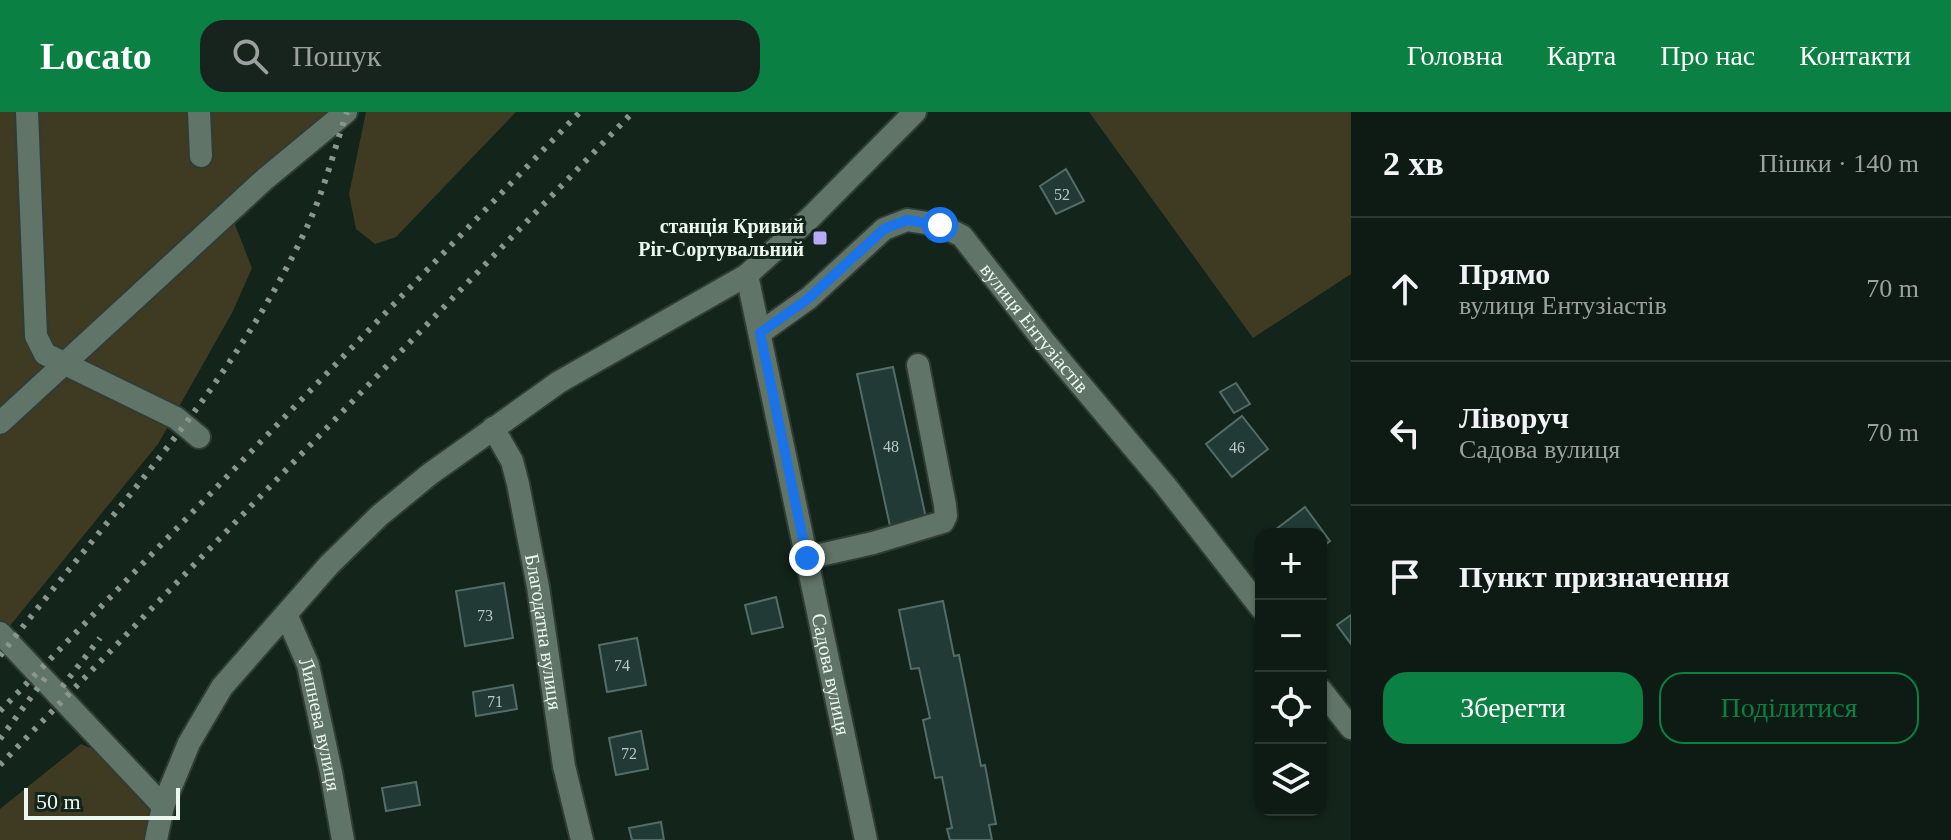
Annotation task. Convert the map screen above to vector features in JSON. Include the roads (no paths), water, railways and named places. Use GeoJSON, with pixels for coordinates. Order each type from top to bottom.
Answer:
{"type":"FeatureCollection","features":[{"type":"Feature","properties":{"kind":"street"},"geometry":{"type":"LineString","coordinates":[[27,112],[36,336],[45,354],[176,418],[199,437]]}},
{"type":"Feature","properties":{"kind":"street"},"geometry":{"type":"LineString","coordinates":[[199,112],[201,156]]}},
{"type":"Feature","properties":{"kind":"street"},"geometry":{"type":"LineString","coordinates":[[0,423],[265,179],[346,112]]}},
{"type":"Feature","properties":{"kind":"street"},"geometry":{"type":"LineString","coordinates":[[156,840],[163,806],[189,743],[222,687],[329,565],[380,515],[493,428],[559,382],[747,275],[811,217],[915,112]]}},
{"type":"Feature","properties":{"kind":"street","name":"вулиця Ентузіастів"},"geometry":{"type":"LineString","coordinates":[[760,333],[809,298],[884,229],[907,220],[940,225],[962,236],[1255,600]]}},
{"type":"Feature","properties":{"kind":"street","name":"Садова вулиця"},"geometry":{"type":"LineString","coordinates":[[747,275],[866,840]]}},
{"type":"Feature","properties":{"kind":"street"},"geometry":{"type":"LineString","coordinates":[[807,558],[943,522],[945,505],[918,365]]}},
{"type":"Feature","properties":{"kind":"street","name":"Благодатна вулиця"},"geometry":{"type":"LineString","coordinates":[[493,428],[512,461],[518,484],[545,626],[564,766],[582,840]]}},
{"type":"Feature","properties":{"kind":"street","name":"Липнева вулиця"},"geometry":{"type":"LineString","coordinates":[[286,614],[308,665],[343,840]]}},
{"type":"Feature","properties":{"kind":"street"},"geometry":{"type":"LineString","coordinates":[[0,633],[163,806]]}},
{"type":"Feature","properties":{"kind":"street"},"geometry":{"type":"LineString","coordinates":[[1327,698],[1351,728]]}},
{"type":"Feature","properties":{"kind":"railway"},"geometry":{"type":"LineString","coordinates":[[0,656],[166,450],[242,342],[277,286],[307,227],[347,112]]}},
{"type":"Feature","properties":{"kind":"railway"},"geometry":{"type":"LineString","coordinates":[[0,711],[580,112]]}},
{"type":"Feature","properties":{"kind":"railway"},"geometry":{"type":"LineString","coordinates":[[0,765],[633,112]]}},
{"type":"Feature","properties":{"kind":"railway"},"geometry":{"type":"LineString","coordinates":[[62,687],[100,638]]}},
{"type":"Feature","properties":{"kind":"railway"},"geometry":{"type":"LineString","coordinates":[[0,739],[46,677]]}},
{"type":"Feature","properties":{"kind":"place","name":"станція Кривий Ріг-Сортувальний"},"geometry":{"type":"Point","coordinates":[820,238]}}]}
